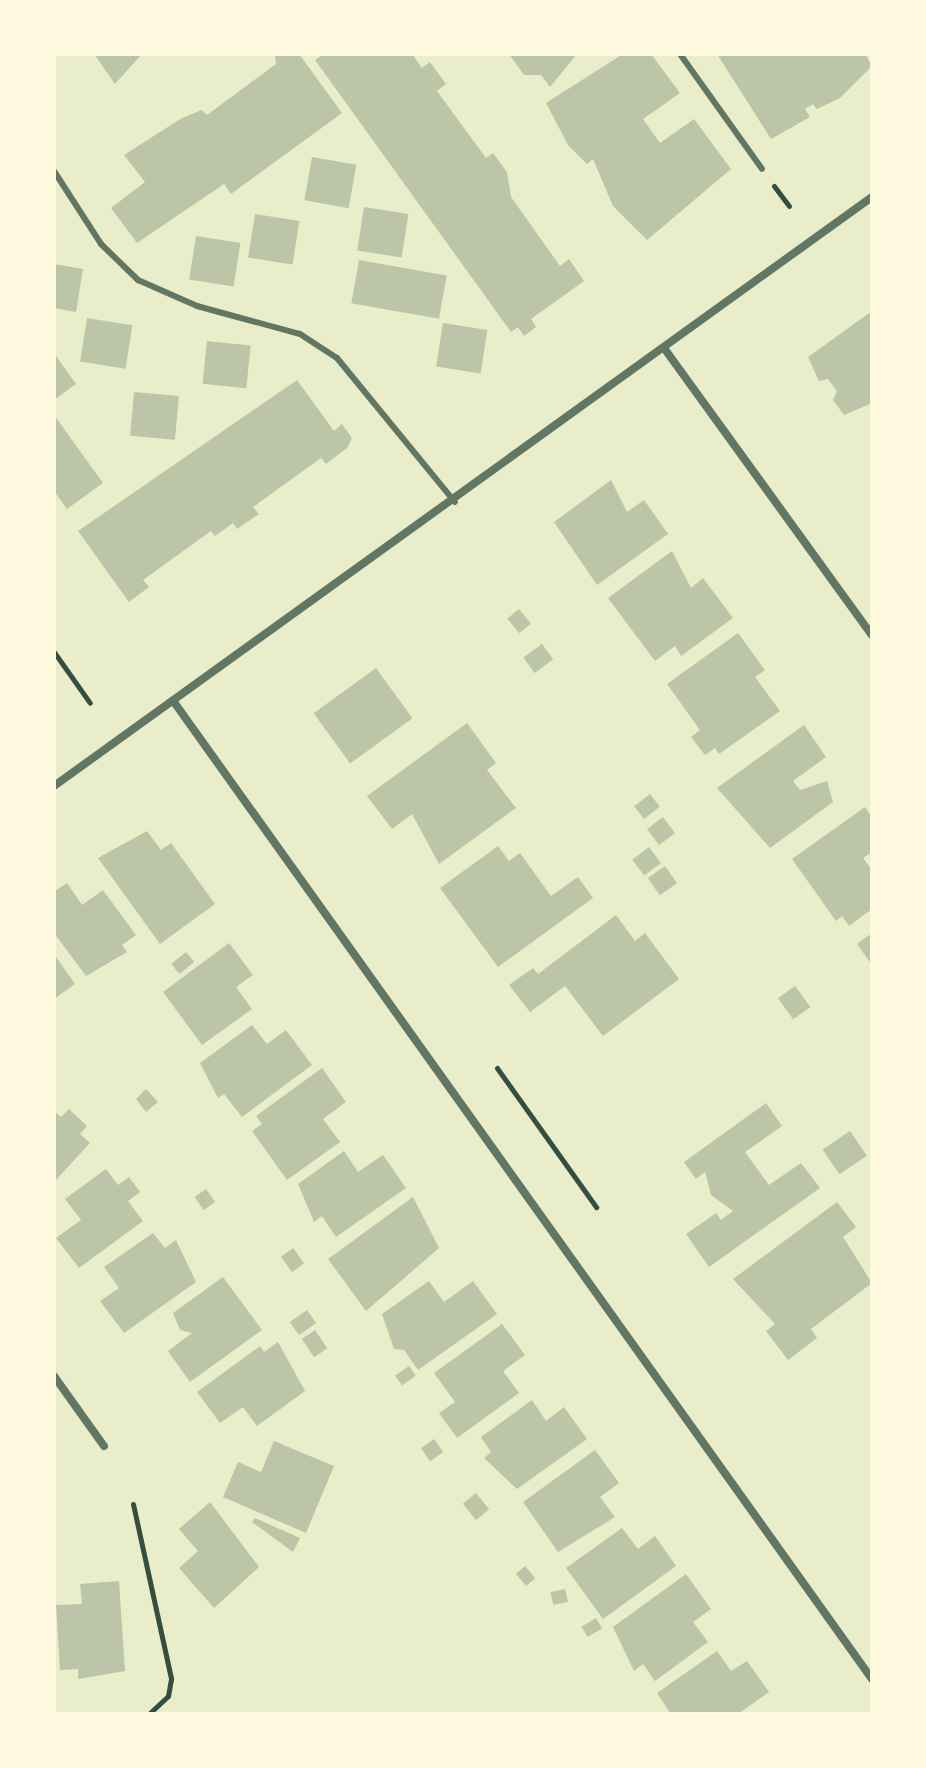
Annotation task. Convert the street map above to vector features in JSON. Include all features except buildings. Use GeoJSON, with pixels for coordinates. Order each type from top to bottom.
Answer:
{"type":"FeatureCollection","features":[{"type":"Feature","properties":{"kind":"street"},"geometry":{"type":"LineString","coordinates":[[54,786],[455,502],[872,197]]}},
{"type":"Feature","properties":{"kind":"street"},"geometry":{"type":"LineString","coordinates":[[664,348],[872,635]]}},
{"type":"Feature","properties":{"kind":"street"},"geometry":{"type":"LineString","coordinates":[[174,702],[872,1679]]}},
{"type":"Feature","properties":{"kind":"street"},"geometry":{"type":"LineString","coordinates":[[54,1376],[104,1446]]}},
{"type":"Feature","properties":{"kind":"lane"},"geometry":{"type":"LineString","coordinates":[[680,54],[762,169]]}},
{"type":"Feature","properties":{"kind":"lane"},"geometry":{"type":"LineString","coordinates":[[54,171],[101,244],[138,280],[197,306],[300,334],[337,358],[455,502]]}},
{"type":"Feature","properties":{"kind":"path"},"geometry":{"type":"LineString","coordinates":[[54,652],[90,703]]}},
{"type":"Feature","properties":{"kind":"path"},"geometry":{"type":"LineString","coordinates":[[497,1068],[596,1207]]}},
{"type":"Feature","properties":{"kind":"path"},"geometry":{"type":"LineString","coordinates":[[133,1504],[171,1679],[168,1696],[149,1714]]}}]}
